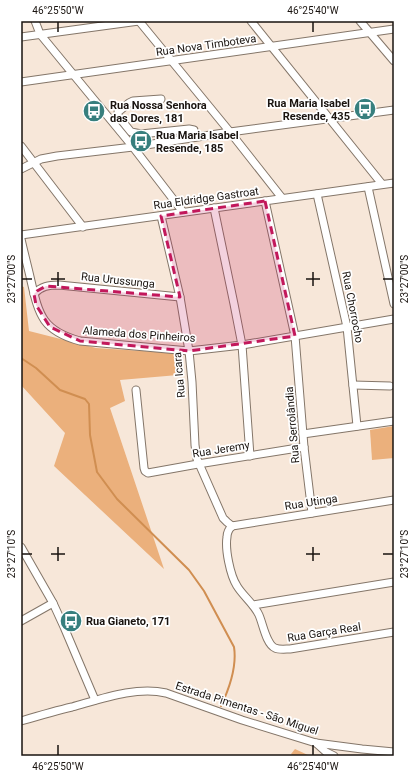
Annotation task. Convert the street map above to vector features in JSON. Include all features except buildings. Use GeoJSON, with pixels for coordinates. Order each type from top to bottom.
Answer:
{"type":"FeatureCollection","features":[{"type":"Feature","properties":{"kind":"street"},"geometry":{"type":"LineString","coordinates":[[35,21],[40,34],[133,146],[183,212]]}},
{"type":"Feature","properties":{"kind":"street"},"geometry":{"type":"LineString","coordinates":[[21,37],[139,21],[282,198]]}},
{"type":"Feature","properties":{"kind":"street"},"geometry":{"type":"LineString","coordinates":[[251,21],[382,184]]}},
{"type":"Feature","properties":{"kind":"street"},"geometry":{"type":"LineString","coordinates":[[360,21],[394,61]]}},
{"type":"Feature","properties":{"kind":"street","name":"Rua Nova Timboteva"},"geometry":{"type":"LineString","coordinates":[[21,82],[394,30]]}},
{"type":"Feature","properties":{"kind":"street"},"geometry":{"type":"LineString","coordinates":[[161,99],[131,102],[118,112],[118,116],[131,132],[134,133],[141,134],[189,129],[194,130],[195,137]]}},
{"type":"Feature","properties":{"kind":"street"},"geometry":{"type":"LineString","coordinates":[[21,169],[34,162],[53,156],[394,110]]}},
{"type":"Feature","properties":{"kind":"street"},"geometry":{"type":"LineString","coordinates":[[21,146],[82,227]]}},
{"type":"Feature","properties":{"kind":"street","name":"Rua Eldridge Gastroat"},"geometry":{"type":"LineString","coordinates":[[21,235],[394,183]]}},
{"type":"Feature","properties":{"kind":"street"},"geometry":{"type":"LineString","coordinates":[[368,187],[394,304]]}},
{"type":"Feature","properties":{"kind":"street","name":"Rua Chorrocho"},"geometry":{"type":"LineString","coordinates":[[316,194],[350,342],[357,426]]}},
{"type":"Feature","properties":{"kind":"street","name":"Rua Serrolândia"},"geometry":{"type":"LineString","coordinates":[[265,201],[295,336],[304,447],[312,513]]}},
{"type":"Feature","properties":{"kind":"street"},"geometry":{"type":"LineString","coordinates":[[214,208],[242,345],[250,456]]}},
{"type":"Feature","properties":{"kind":"street","name":"Rua Icara"},"geometry":{"type":"LineString","coordinates":[[161,216],[180,297],[189,351],[192,382],[194,445],[198,464],[223,518],[232,526]]}},
{"type":"Feature","properties":{"kind":"street","name":"Alameda dos Pinheiros"},"geometry":{"type":"LineString","coordinates":[[21,239],[36,305],[44,320],[50,327],[60,334],[80,341],[189,351],[242,345],[394,319]]}},
{"type":"Feature","properties":{"kind":"street","name":"Rua Urussunga"},"geometry":{"type":"LineString","coordinates":[[34,294],[46,286],[59,285],[180,297]]}},
{"type":"Feature","properties":{"kind":"street"},"geometry":{"type":"LineString","coordinates":[[353,385],[390,386]]}},
{"type":"Feature","properties":{"kind":"street","name":"Rua Jeremy"},"geometry":{"type":"LineString","coordinates":[[136,390],[144,468],[148,473],[304,447]]}},
{"type":"Feature","properties":{"kind":"street"},"geometry":{"type":"LineString","coordinates":[[303,434],[394,421]]}},
{"type":"Feature","properties":{"kind":"street","name":"Rua Utinga"},"geometry":{"type":"LineString","coordinates":[[232,526],[394,500]]}},
{"type":"Feature","properties":{"kind":"street","name":"Rua Garça Real"},"geometry":{"type":"LineString","coordinates":[[232,526],[227,538],[231,572],[236,585],[253,605],[259,615],[268,640],[275,648],[290,648],[394,632]]}},
{"type":"Feature","properties":{"kind":"street"},"geometry":{"type":"LineString","coordinates":[[21,547],[53,603],[95,700]]}},
{"type":"Feature","properties":{"kind":"street"},"geometry":{"type":"LineString","coordinates":[[253,605],[394,582]]}},
{"type":"Feature","properties":{"kind":"street"},"geometry":{"type":"LineString","coordinates":[[21,621],[53,603]]}},
{"type":"Feature","properties":{"kind":"street","name":"Estrada Pimentas - São Miguel"},"geometry":{"type":"LineString","coordinates":[[21,721],[95,700],[131,693],[158,691],[242,720],[316,743],[394,752]]}},
{"type":"Feature","properties":{"kind":"street"},"geometry":{"type":"LineString","coordinates":[[316,743],[326,752],[334,756]]}},
{"type":"Feature","properties":{"kind":"highlighted area"},"geometry":{"type":"Polygon","coordinates":[[[265,201],[295,336],[189,351],[80,341],[50,327],[36,305],[34,294],[46,286],[180,297],[161,216],[265,201]]]}},
{"type":"Feature","properties":{"kind":"shaded area"},"geometry":{"type":"Polygon","coordinates":[[[21,286],[24,287],[29,331],[96,348],[174,353],[178,375],[120,380],[125,401],[110,408],[164,569],[54,466],[65,433],[21,385],[21,286]]]}},
{"type":"Feature","properties":{"kind":"shaded area"},"geometry":{"type":"Polygon","coordinates":[[[394,426],[394,458],[372,460],[370,430],[394,426]]]}},
{"type":"Feature","properties":{"kind":"shaded area"},"geometry":{"type":"Polygon","coordinates":[[[295,749],[310,756],[293,756],[291,754],[295,749]]]}},
{"type":"Feature","properties":{"kind":"waterway"},"geometry":{"type":"LineString","coordinates":[[21,358],[36,368],[60,390],[85,399],[89,404],[90,435],[97,472],[117,499],[189,570],[204,591],[234,647],[235,654],[232,677],[221,706]]}},
{"type":"Feature","properties":{"kind":"place","name":"Rua Maria Isabel Resende, 435"},"geometry":{"type":"Point","coordinates":[365,109]}},
{"type":"Feature","properties":{"kind":"place","name":"Rua Nossa Senhora das Dores, 181"},"geometry":{"type":"Point","coordinates":[94,111]}},
{"type":"Feature","properties":{"kind":"place","name":"Rua Maria Isabel Resende, 185"},"geometry":{"type":"Point","coordinates":[141,141]}},
{"type":"Feature","properties":{"kind":"place","name":"Rua Gianeto, 171"},"geometry":{"type":"Point","coordinates":[71,621]}}]}
